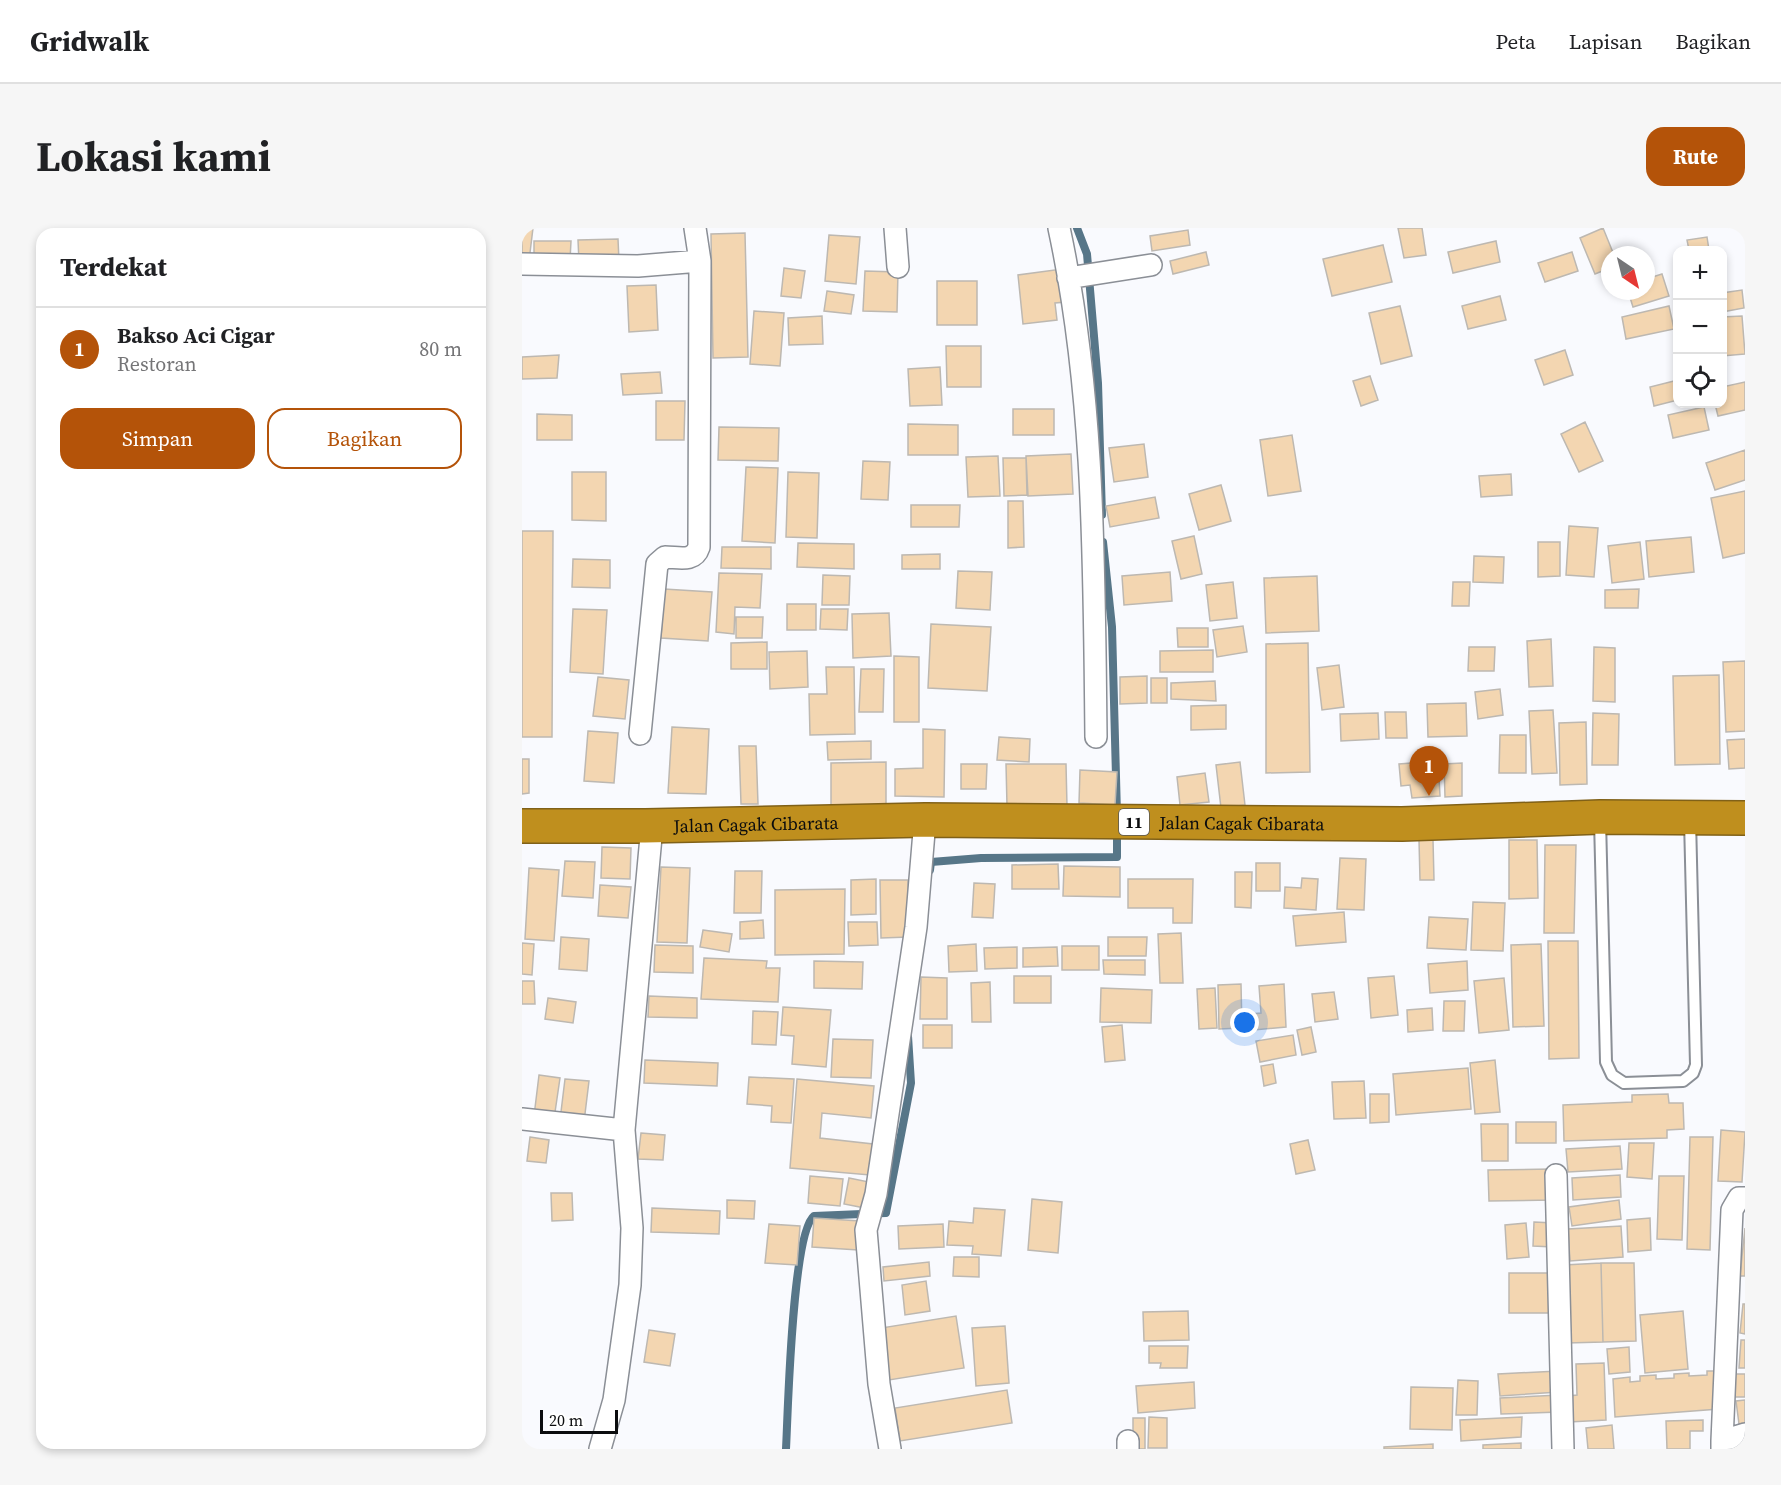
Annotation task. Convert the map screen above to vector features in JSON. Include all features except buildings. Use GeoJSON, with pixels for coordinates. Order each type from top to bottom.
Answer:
{"type":"FeatureCollection","features":[{"type":"Feature","properties":{"kind":"highway","name":"Jalan Cagak Cibarata"},"geometry":{"type":"LineString","coordinates":[[522,826],[652,826],[925,820],[1402,824],[1600,817],[1745,818]]}},
{"type":"Feature","properties":{"kind":"street"},"geometry":{"type":"LineString","coordinates":[[640,734],[657,564],[665,557],[693,556],[699,547],[700,261],[695,228]]}},
{"type":"Feature","properties":{"kind":"street"},"geometry":{"type":"LineString","coordinates":[[895,228],[898,267]]}},
{"type":"Feature","properties":{"kind":"street"},"geometry":{"type":"LineString","coordinates":[[1059,228],[1080,356],[1094,519],[1096,737]]}},
{"type":"Feature","properties":{"kind":"street"},"geometry":{"type":"LineString","coordinates":[[522,264],[638,266],[700,261]]}},
{"type":"Feature","properties":{"kind":"street"},"geometry":{"type":"LineString","coordinates":[[1068,278],[1151,265]]}},
{"type":"Feature","properties":{"kind":"street"},"geometry":{"type":"LineString","coordinates":[[890,1449],[879,1384],[866,1230],[876,1194],[916,927],[925,820]]}},
{"type":"Feature","properties":{"kind":"street"},"geometry":{"type":"LineString","coordinates":[[600,1449],[614,1400],[630,1285],[632,1227],[624,1130],[652,826]]}},
{"type":"Feature","properties":{"kind":"street"},"geometry":{"type":"LineString","coordinates":[[522,1119],[624,1130]]}},
{"type":"Feature","properties":{"kind":"street"},"geometry":{"type":"LineString","coordinates":[[1556,1175],[1563,1449]]}},
{"type":"Feature","properties":{"kind":"street"},"geometry":{"type":"LineString","coordinates":[[1745,1198],[1737,1200],[1732,1210],[1722,1445],[1745,1434]]}},
{"type":"Feature","properties":{"kind":"lane"},"geometry":{"type":"LineString","coordinates":[[1600,817],[1606,1062],[1612,1075],[1624,1083],[1683,1081],[1693,1073],[1696,1065],[1690,818]]}},
{"type":"Feature","properties":{"kind":"waterway"},"geometry":{"type":"LineString","coordinates":[[1077,228],[1087,254],[1098,383],[1102,515]]}},
{"type":"Feature","properties":{"kind":"waterway"},"geometry":{"type":"LineString","coordinates":[[1103,542],[1112,627],[1117,814]]}},
{"type":"Feature","properties":{"kind":"waterway"},"geometry":{"type":"LineString","coordinates":[[930,870],[931,862],[981,858],[1117,857],[1117,829]]}},
{"type":"Feature","properties":{"kind":"waterway"},"geometry":{"type":"LineString","coordinates":[[786,1449],[792,1325],[801,1254],[807,1229],[814,1216],[886,1213],[911,1083],[908,1036]]}},
{"type":"Feature","properties":{"kind":"place","name":"Bakso Aci Cigar"},"geometry":{"type":"Point","coordinates":[1429,796]}}]}
